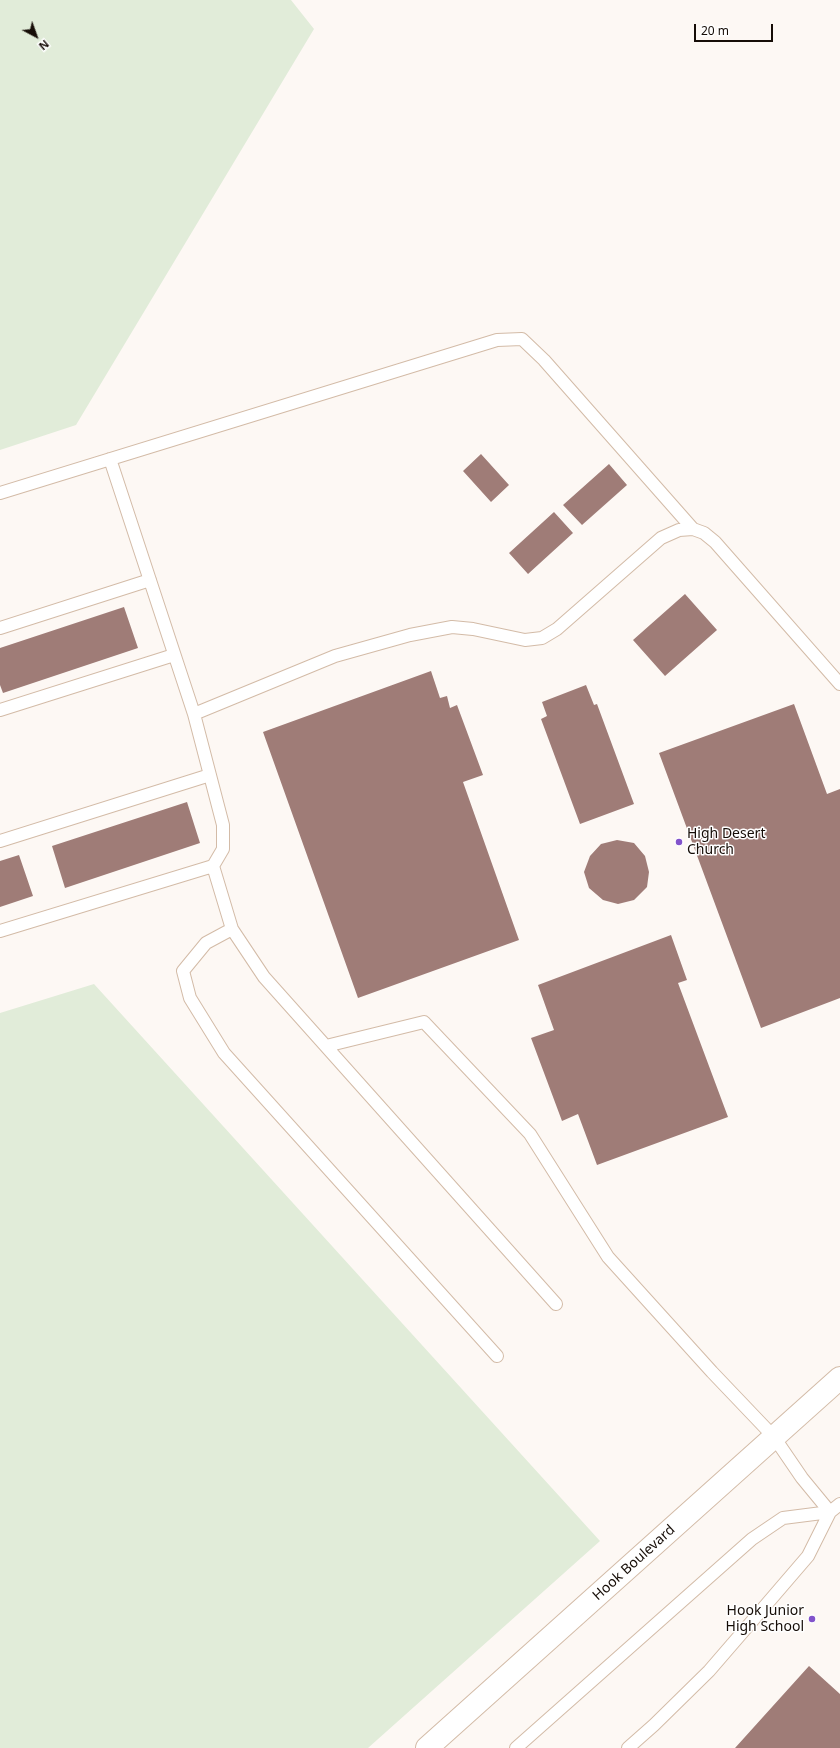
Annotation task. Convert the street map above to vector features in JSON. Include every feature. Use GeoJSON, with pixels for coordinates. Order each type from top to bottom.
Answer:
{"type":"FeatureCollection","features":[{"type":"Feature","properties":{"kind":"main road","name":"Hook Boulevard"},"geometry":{"type":"LineString","coordinates":[[427,1748],[840,1378]]}},
{"type":"Feature","properties":{"kind":"lane"},"geometry":{"type":"LineString","coordinates":[[0,492],[497,340],[522,340],[544,360],[693,529]]}},
{"type":"Feature","properties":{"kind":"lane"},"geometry":{"type":"LineString","coordinates":[[0,931],[213,866],[223,849],[223,825],[194,714],[110,459]]}},
{"type":"Feature","properties":{"kind":"lane"},"geometry":{"type":"LineString","coordinates":[[194,714],[335,656],[410,635],[452,627],[474,629],[525,640],[542,638],[557,629],[661,538],[679,530],[693,529],[704,533],[715,542],[840,684]]}},
{"type":"Feature","properties":{"kind":"lane"},"geometry":{"type":"LineString","coordinates":[[0,628],[150,580]]}},
{"type":"Feature","properties":{"kind":"lane"},"geometry":{"type":"LineString","coordinates":[[0,710],[174,655]]}},
{"type":"Feature","properties":{"kind":"lane"},"geometry":{"type":"LineString","coordinates":[[0,841],[210,775]]}},
{"type":"Feature","properties":{"kind":"lane"},"geometry":{"type":"LineString","coordinates":[[213,866],[232,929],[264,977],[556,1304]]}},
{"type":"Feature","properties":{"kind":"lane"},"geometry":{"type":"LineString","coordinates":[[232,929],[206,943],[183,971],[190,998],[224,1053],[498,1356]]}},
{"type":"Feature","properties":{"kind":"lane"},"geometry":{"type":"LineString","coordinates":[[326,1046],[424,1022],[530,1134],[608,1257],[774,1437],[805,1483],[835,1508]]}},
{"type":"Feature","properties":{"kind":"lane"},"geometry":{"type":"LineString","coordinates":[[516,1748],[752,1539],[782,1518],[835,1508]]}},
{"type":"Feature","properties":{"kind":"lane"},"geometry":{"type":"LineString","coordinates":[[628,1748],[654,1725],[709,1671],[793,1574],[808,1556],[835,1508]]}},
{"type":"Feature","properties":{"kind":"green space"},"geometry":{"type":"Polygon","coordinates":[[[0,0],[291,0],[314,29],[76,425],[0,450],[0,0]]]}},
{"type":"Feature","properties":{"kind":"green space"},"geometry":{"type":"Polygon","coordinates":[[[94,984],[600,1541],[368,1748],[0,1748],[0,1013],[94,984]]]}},
{"type":"Feature","properties":{"kind":"building"},"geometry":{"type":"Polygon","coordinates":[[[481,454],[509,485],[491,502],[463,471],[481,454]]]}},
{"type":"Feature","properties":{"kind":"building"},"geometry":{"type":"Polygon","coordinates":[[[609,464],[627,485],[582,525],[563,505],[609,464]]]}},
{"type":"Feature","properties":{"kind":"building"},"geometry":{"type":"Polygon","coordinates":[[[554,512],[573,533],[528,574],[509,553],[554,512]]]}},
{"type":"Feature","properties":{"kind":"building"},"geometry":{"type":"Polygon","coordinates":[[[685,594],[717,630],[665,676],[633,640],[685,594]]]}},
{"type":"Feature","properties":{"kind":"building"},"geometry":{"type":"Polygon","coordinates":[[[124,607],[138,648],[3,693],[0,685],[0,648],[124,607]]]}},
{"type":"Feature","properties":{"kind":"building"},"geometry":{"type":"Polygon","coordinates":[[[431,671],[440,698],[447,696],[450,708],[457,705],[483,775],[463,782],[519,940],[358,998],[263,732],[431,671]]]}},
{"type":"Feature","properties":{"kind":"building"},"geometry":{"type":"Polygon","coordinates":[[[586,685],[594,705],[597,704],[634,804],[580,824],[541,719],[547,716],[542,702],[586,685]]]}},
{"type":"Feature","properties":{"kind":"building"},"geometry":{"type":"Polygon","coordinates":[[[794,704],[827,794],[840,789],[840,998],[761,1028],[659,753],[794,704]]]}},
{"type":"Feature","properties":{"kind":"building"},"geometry":{"type":"Polygon","coordinates":[[[187,802],[200,843],[65,888],[52,846],[187,802]]]}},
{"type":"Feature","properties":{"kind":"building"},"geometry":{"type":"Polygon","coordinates":[[[617,840],[634,843],[645,856],[649,872],[647,887],[634,900],[618,904],[603,900],[589,888],[584,872],[590,856],[601,844],[617,840]]]}},
{"type":"Feature","properties":{"kind":"building"},"geometry":{"type":"Polygon","coordinates":[[[19,855],[33,896],[0,907],[0,861],[19,855]]]}},
{"type":"Feature","properties":{"kind":"building"},"geometry":{"type":"Polygon","coordinates":[[[671,935],[687,980],[678,983],[728,1117],[597,1165],[578,1114],[562,1121],[531,1038],[554,1030],[538,985],[671,935]]]}},
{"type":"Feature","properties":{"kind":"building"},"geometry":{"type":"Polygon","coordinates":[[[809,1666],[840,1694],[840,1748],[735,1748],[809,1666]]]}},
{"type":"Feature","properties":{"kind":"place","name":"High Desert Church"},"geometry":{"type":"Point","coordinates":[679,842]}},
{"type":"Feature","properties":{"kind":"place","name":"Hook Junior High School"},"geometry":{"type":"Point","coordinates":[812,1619]}}]}
